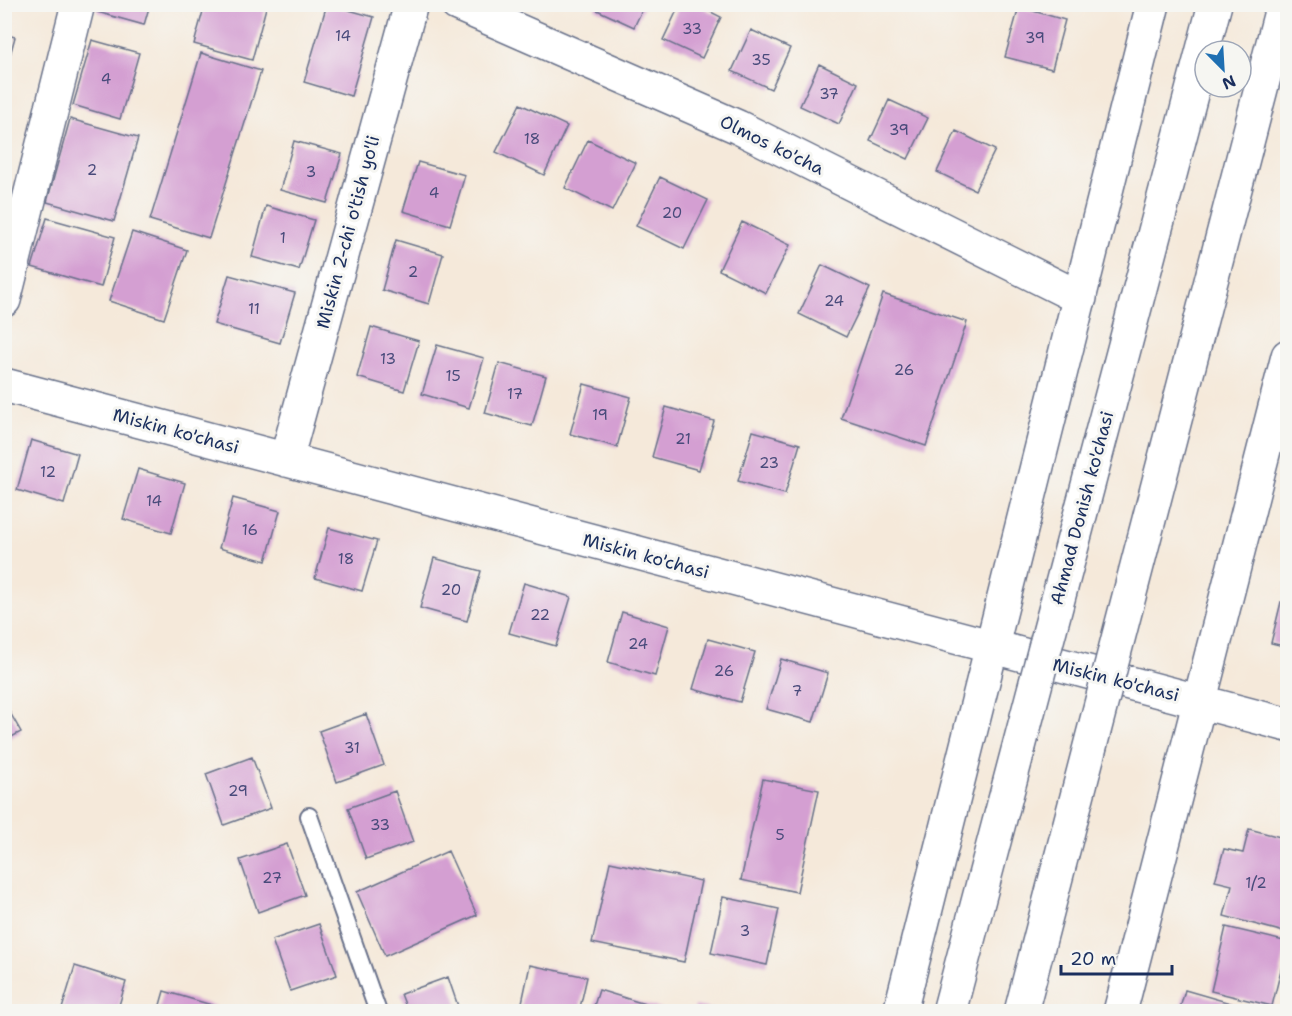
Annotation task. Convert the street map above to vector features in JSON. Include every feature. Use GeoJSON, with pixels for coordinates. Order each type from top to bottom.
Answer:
{"type":"FeatureCollection","features":[{"type":"Feature","properties":{"kind":"street"},"geometry":{"type":"LineString","coordinates":[[4,300],[78,4]]}},
{"type":"Feature","properties":{"kind":"street","name":"Miskin 2-chi o'tish yo'li"},"geometry":{"type":"LineString","coordinates":[[286,460],[411,4]]}},
{"type":"Feature","properties":{"kind":"street","name":"Olmos ko'cha"},"geometry":{"type":"LineString","coordinates":[[458,4],[738,127],[1080,298]]}},
{"type":"Feature","properties":{"kind":"street"},"geometry":{"type":"LineString","coordinates":[[900,1011],[1153,4]]}},
{"type":"Feature","properties":{"kind":"street","name":"Ahmad Donish ko'chasi"},"geometry":{"type":"LineString","coordinates":[[949,1011],[1215,4]]}},
{"type":"Feature","properties":{"kind":"street"},"geometry":{"type":"LineString","coordinates":[[1021,1011],[1284,4]]}},
{"type":"Feature","properties":{"kind":"street"},"geometry":{"type":"LineString","coordinates":[[1120,1011],[1287,356]]}},
{"type":"Feature","properties":{"kind":"street","name":"Miskin ko'chasi"},"geometry":{"type":"LineString","coordinates":[[4,386],[1287,725]]}},
{"type":"Feature","properties":{"kind":"lane"},"geometry":{"type":"LineString","coordinates":[[309,816],[378,1011]]}},
{"type":"Feature","properties":{"kind":"building"},"geometry":{"type":"Polygon","coordinates":[[[99,4],[150,4],[144,25],[97,12],[99,4]]]}},
{"type":"Feature","properties":{"kind":"building"},"geometry":{"type":"Polygon","coordinates":[[[205,4],[267,4],[252,60],[194,44],[205,4]]]}},
{"type":"Feature","properties":{"kind":"building"},"geometry":{"type":"Polygon","coordinates":[[[327,4],[374,17],[351,96],[304,82],[327,4]]]}},
{"type":"Feature","properties":{"kind":"building"},"geometry":{"type":"Polygon","coordinates":[[[597,4],[645,4],[634,27],[595,9],[597,4]]]}},
{"type":"Feature","properties":{"kind":"building"},"geometry":{"type":"Polygon","coordinates":[[[680,4],[695,4],[721,17],[702,58],[663,40],[680,4]]]}},
{"type":"Feature","properties":{"kind":"building"},"geometry":{"type":"Polygon","coordinates":[[[1019,7],[1065,20],[1052,69],[1005,57],[1019,7]]]}},
{"type":"Feature","properties":{"kind":"building"},"geometry":{"type":"Polygon","coordinates":[[[751,30],[790,48],[771,89],[732,71],[751,30]]]}},
{"type":"Feature","properties":{"kind":"building"},"geometry":{"type":"Polygon","coordinates":[[[4,34],[15,37],[5,73],[4,73],[4,34]]]}},
{"type":"Feature","properties":{"kind":"building"},"geometry":{"type":"Polygon","coordinates":[[[92,40],[139,53],[120,119],[73,105],[92,40]]]}},
{"type":"Feature","properties":{"kind":"building"},"geometry":{"type":"Polygon","coordinates":[[[201,53],[261,71],[209,238],[150,220],[201,53]]]}},
{"type":"Feature","properties":{"kind":"building"},"geometry":{"type":"Polygon","coordinates":[[[819,64],[858,83],[839,124],[800,106],[819,64]]]}},
{"type":"Feature","properties":{"kind":"building"},"geometry":{"type":"Polygon","coordinates":[[[889,100],[928,118],[908,159],[870,141],[889,100]]]}},
{"type":"Feature","properties":{"kind":"building"},"geometry":{"type":"Polygon","coordinates":[[[520,104],[567,126],[544,175],[496,152],[520,104]]]}},
{"type":"Feature","properties":{"kind":"building"},"geometry":{"type":"Polygon","coordinates":[[[70,119],[138,138],[114,221],[47,202],[70,119]]]}},
{"type":"Feature","properties":{"kind":"building"},"geometry":{"type":"Polygon","coordinates":[[[956,131],[995,150],[975,190],[937,172],[956,131]]]}},
{"type":"Feature","properties":{"kind":"building"},"geometry":{"type":"Polygon","coordinates":[[[588,140],[636,163],[612,211],[565,188],[588,140]]]}},
{"type":"Feature","properties":{"kind":"building"},"geometry":{"type":"Polygon","coordinates":[[[294,141],[342,154],[327,203],[280,190],[294,141]]]}},
{"type":"Feature","properties":{"kind":"building"},"geometry":{"type":"Polygon","coordinates":[[[418,162],[465,175],[450,225],[403,211],[418,162]]]}},
{"type":"Feature","properties":{"kind":"building"},"geometry":{"type":"Polygon","coordinates":[[[660,177],[708,200],[684,249],[636,226],[660,177]]]}},
{"type":"Feature","properties":{"kind":"building"},"geometry":{"type":"Polygon","coordinates":[[[266,206],[314,220],[299,270],[252,257],[266,206]]]}},
{"type":"Feature","properties":{"kind":"building"},"geometry":{"type":"Polygon","coordinates":[[[47,218],[115,237],[101,287],[32,267],[47,218]]]}},
{"type":"Feature","properties":{"kind":"building"},"geometry":{"type":"Polygon","coordinates":[[[742,222],[790,245],[766,293],[719,270],[742,222]]]}},
{"type":"Feature","properties":{"kind":"building"},"geometry":{"type":"Polygon","coordinates":[[[132,232],[187,250],[164,319],[109,301],[132,232]]]}},
{"type":"Feature","properties":{"kind":"building"},"geometry":{"type":"Polygon","coordinates":[[[396,240],[443,254],[429,304],[382,290],[396,240]]]}},
{"type":"Feature","properties":{"kind":"building"},"geometry":{"type":"Polygon","coordinates":[[[822,265],[870,288],[846,337],[799,314],[822,265]]]}},
{"type":"Feature","properties":{"kind":"building"},"geometry":{"type":"Polygon","coordinates":[[[229,275],[295,293],[280,343],[214,324],[229,275]]]}},
{"type":"Feature","properties":{"kind":"building"},"geometry":{"type":"Polygon","coordinates":[[[883,294],[967,322],[926,446],[841,418],[883,294]]]}},
{"type":"Feature","properties":{"kind":"building"},"geometry":{"type":"Polygon","coordinates":[[[371,327],[419,341],[404,391],[357,377],[371,327]]]}},
{"type":"Feature","properties":{"kind":"building"},"geometry":{"type":"Polygon","coordinates":[[[437,345],[484,358],[469,408],[422,394],[437,345]]]}},
{"type":"Feature","properties":{"kind":"building"},"geometry":{"type":"Polygon","coordinates":[[[499,363],[546,376],[532,426],[485,413],[499,363]]]}},
{"type":"Feature","properties":{"kind":"building"},"geometry":{"type":"Polygon","coordinates":[[[584,384],[631,397],[617,447],[570,434],[584,384]]]}},
{"type":"Feature","properties":{"kind":"building"},"geometry":{"type":"Polygon","coordinates":[[[666,407],[714,421],[699,470],[652,457],[666,407]]]}},
{"type":"Feature","properties":{"kind":"building"},"geometry":{"type":"Polygon","coordinates":[[[753,431],[800,444],[785,494],[738,481],[753,431]]]}},
{"type":"Feature","properties":{"kind":"building"},"geometry":{"type":"Polygon","coordinates":[[[31,440],[78,454],[64,504],[17,490],[31,440]]]}},
{"type":"Feature","properties":{"kind":"building"},"geometry":{"type":"Polygon","coordinates":[[[138,469],[185,483],[171,533],[123,519],[138,469]]]}},
{"type":"Feature","properties":{"kind":"building"},"geometry":{"type":"Polygon","coordinates":[[[233,498],[280,511],[266,561],[219,548],[233,498]]]}},
{"type":"Feature","properties":{"kind":"building"},"geometry":{"type":"Polygon","coordinates":[[[329,528],[377,541],[362,591],[315,578],[329,528]]]}},
{"type":"Feature","properties":{"kind":"building"},"geometry":{"type":"Polygon","coordinates":[[[434,558],[481,571],[467,621],[420,608],[434,558]]]}},
{"type":"Feature","properties":{"kind":"building"},"geometry":{"type":"Polygon","coordinates":[[[524,583],[571,597],[556,646],[509,633],[524,583]]]}},
{"type":"Feature","properties":{"kind":"building"},"geometry":{"type":"Polygon","coordinates":[[[1281,602],[1288,604],[1288,647],[1271,643],[1281,602]]]}},
{"type":"Feature","properties":{"kind":"building"},"geometry":{"type":"Polygon","coordinates":[[[622,612],[669,626],[655,676],[608,662],[622,612]]]}},
{"type":"Feature","properties":{"kind":"building"},"geometry":{"type":"Polygon","coordinates":[[[708,639],[755,652],[740,702],[693,689],[708,639]]]}},
{"type":"Feature","properties":{"kind":"building"},"geometry":{"type":"Polygon","coordinates":[[[781,659],[828,673],[813,722],[766,709],[781,659]]]}},
{"type":"Feature","properties":{"kind":"building"},"geometry":{"type":"Polygon","coordinates":[[[4,702],[21,732],[4,741],[4,702]]]}},
{"type":"Feature","properties":{"kind":"building"},"geometry":{"type":"Polygon","coordinates":[[[366,714],[384,765],[337,782],[319,731],[366,714]]]}},
{"type":"Feature","properties":{"kind":"building"},"geometry":{"type":"Polygon","coordinates":[[[252,757],[271,808],[224,825],[206,774],[252,757]]]}},
{"type":"Feature","properties":{"kind":"building"},"geometry":{"type":"Polygon","coordinates":[[[763,779],[819,790],[797,892],[741,880],[763,779]]]}},
{"type":"Feature","properties":{"kind":"building"},"geometry":{"type":"Polygon","coordinates":[[[395,791],[413,842],[366,859],[348,808],[395,791]]]}},
{"type":"Feature","properties":{"kind":"building"},"geometry":{"type":"Polygon","coordinates":[[[1249,829],[1288,839],[1288,933],[1224,916],[1232,885],[1215,881],[1224,849],[1243,853],[1249,829]]]}},
{"type":"Feature","properties":{"kind":"building"},"geometry":{"type":"Polygon","coordinates":[[[287,844],[305,895],[258,912],[240,860],[287,844]]]}},
{"type":"Feature","properties":{"kind":"building"},"geometry":{"type":"Polygon","coordinates":[[[448,851],[477,915],[385,956],[357,892],[448,851]]]}},
{"type":"Feature","properties":{"kind":"building"},"geometry":{"type":"Polygon","coordinates":[[[610,862],[701,881],[684,962],[592,943],[610,862]]]}},
{"type":"Feature","properties":{"kind":"building"},"geometry":{"type":"Polygon","coordinates":[[[723,897],[779,909],[767,965],[711,953],[723,897]]]}},
{"type":"Feature","properties":{"kind":"building"},"geometry":{"type":"Polygon","coordinates":[[[319,924],[337,975],[290,991],[272,940],[319,924]]]}},
{"type":"Feature","properties":{"kind":"building"},"geometry":{"type":"Polygon","coordinates":[[[1226,927],[1288,942],[1272,1006],[1211,991],[1226,927]]]}},
{"type":"Feature","properties":{"kind":"building"},"geometry":{"type":"Polygon","coordinates":[[[530,965],[587,977],[579,1012],[520,1012],[530,965]]]}},
{"type":"Feature","properties":{"kind":"building"},"geometry":{"type":"Polygon","coordinates":[[[75,966],[126,982],[117,1012],[61,1012],[75,966]]]}},
{"type":"Feature","properties":{"kind":"building"},"geometry":{"type":"Polygon","coordinates":[[[448,977],[460,1012],[408,1012],[401,994],[448,977]]]}},
{"type":"Feature","properties":{"kind":"building"},"geometry":{"type":"Polygon","coordinates":[[[599,990],[661,1009],[660,1012],[592,1012],[599,990]]]}},
{"type":"Feature","properties":{"kind":"building"},"geometry":{"type":"Polygon","coordinates":[[[1185,990],[1258,1011],[1258,1012],[1179,1012],[1185,990]]]}},
{"type":"Feature","properties":{"kind":"building"},"geometry":{"type":"Polygon","coordinates":[[[164,991],[215,1006],[213,1012],[158,1012],[164,991]]]}},
{"type":"Feature","properties":{"kind":"building"},"geometry":{"type":"Polygon","coordinates":[[[695,1006],[716,1010],[716,1012],[694,1012],[695,1006]]]}}]}
